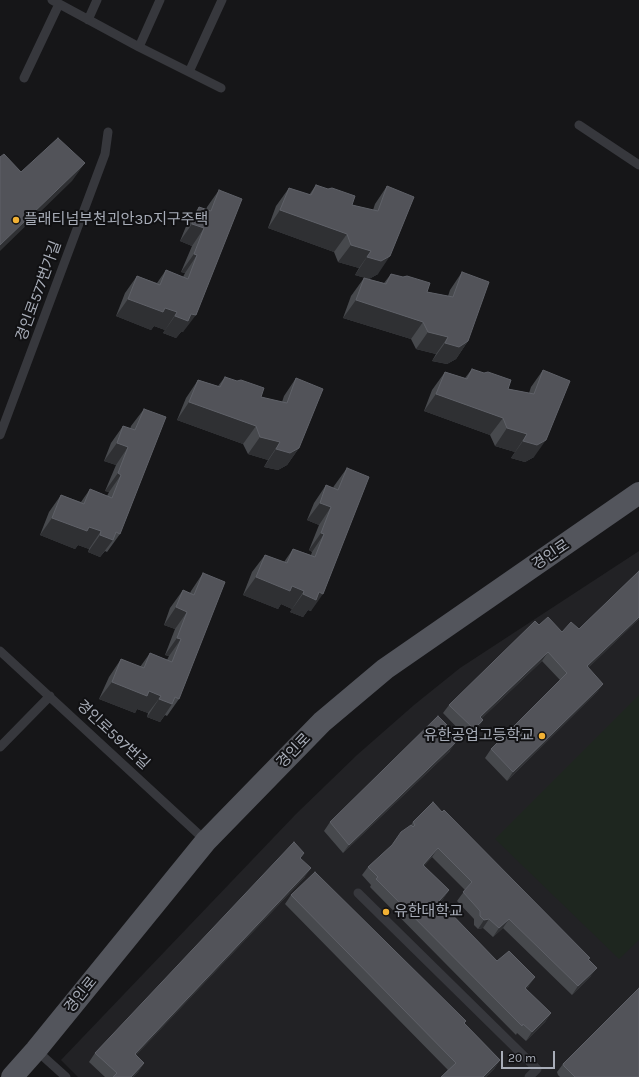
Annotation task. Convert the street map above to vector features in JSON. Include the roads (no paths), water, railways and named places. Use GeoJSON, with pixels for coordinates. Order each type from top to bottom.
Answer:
{"type":"FeatureCollection","features":[{"type":"Feature","properties":{"kind":"main road","name":"경인로"},"geometry":{"type":"LineString","coordinates":[[12,1077],[36,1050],[206,841],[322,722],[385,669],[639,494]]}},
{"type":"Feature","properties":{"kind":"lane"},"geometry":{"type":"LineString","coordinates":[[88,20],[97,0]]}},
{"type":"Feature","properties":{"kind":"lane"},"geometry":{"type":"LineString","coordinates":[[139,47],[160,0]]}},
{"type":"Feature","properties":{"kind":"lane"},"geometry":{"type":"LineString","coordinates":[[189,72],[222,0]]}},
{"type":"Feature","properties":{"kind":"lane"},"geometry":{"type":"LineString","coordinates":[[24,78],[55,2],[139,47],[221,88]]}},
{"type":"Feature","properties":{"kind":"lane"},"geometry":{"type":"LineString","coordinates":[[579,124],[639,165]]}},
{"type":"Feature","properties":{"kind":"lane","name":"경인로577번가길"},"geometry":{"type":"LineString","coordinates":[[0,436],[105,154],[108,132]]}},
{"type":"Feature","properties":{"kind":"lane","name":"경인로597번길"},"geometry":{"type":"LineString","coordinates":[[0,651],[206,841]]}},
{"type":"Feature","properties":{"kind":"lane"},"geometry":{"type":"LineString","coordinates":[[0,747],[50,696]]}},
{"type":"Feature","properties":{"kind":"lane"},"geometry":{"type":"LineString","coordinates":[[358,893],[536,1069],[529,1077]]}},
{"type":"Feature","properties":{"kind":"lane"},"geometry":{"type":"LineString","coordinates":[[36,1050],[66,1077]]}},
{"type":"Feature","properties":{"kind":"place","name":"플래티넘부천괴안3D지구주택"},"geometry":{"type":"Point","coordinates":[16,220]}},
{"type":"Feature","properties":{"kind":"place","name":"유한공업고등학교"},"geometry":{"type":"Point","coordinates":[542,736]}},
{"type":"Feature","properties":{"kind":"place","name":"유한대학교"},"geometry":{"type":"Point","coordinates":[386,912]}}]}
